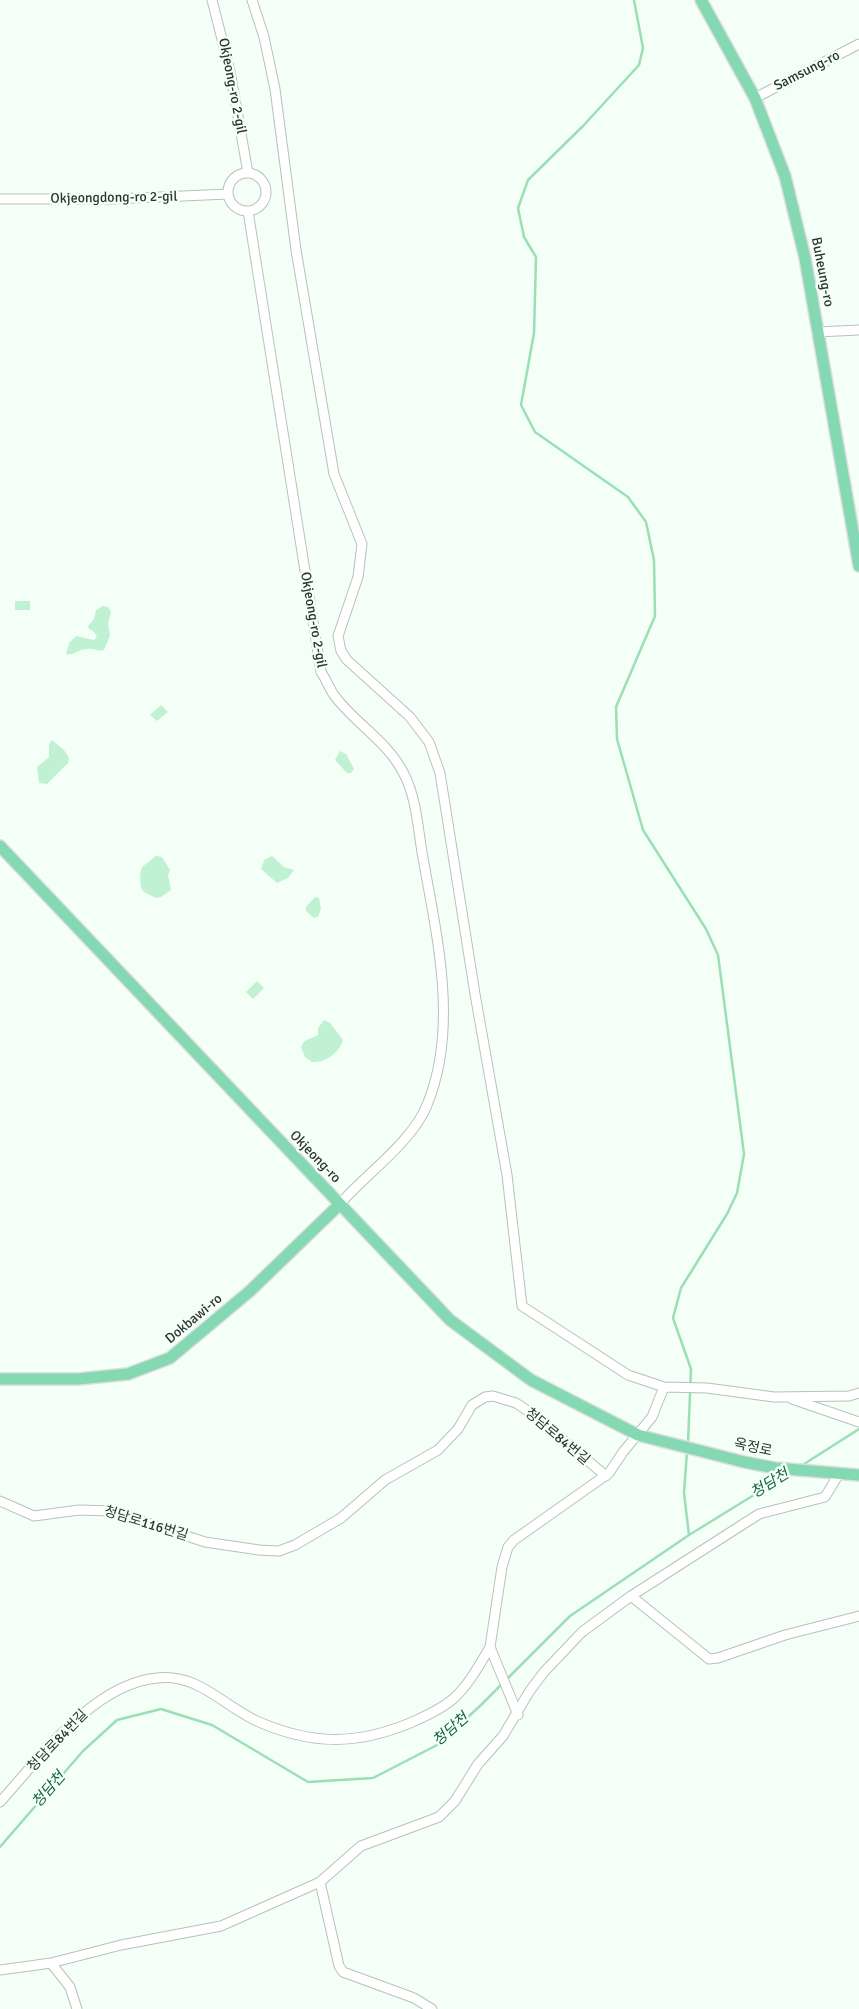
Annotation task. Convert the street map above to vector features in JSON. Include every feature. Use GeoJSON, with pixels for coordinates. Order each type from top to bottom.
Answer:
{"type":"FeatureCollection","features":[{"type":"Feature","properties":{"kind":"main road","name":"Buheung-ro"},"geometry":{"type":"LineString","coordinates":[[701,0],[755,98],[785,176],[805,258],[859,566]]}},
{"type":"Feature","properties":{"kind":"main road","name":"Okjeong-ro"},"geometry":{"type":"LineString","coordinates":[[0,846],[450,1320],[531,1380],[643,1436],[700,1452]]}},
{"type":"Feature","properties":{"kind":"main road","name":"Dokbawi-ro"},"geometry":{"type":"LineString","coordinates":[[0,1379],[78,1379],[128,1374],[170,1358],[250,1291],[340,1204]]}},
{"type":"Feature","properties":{"kind":"main road","name":"옥정로"},"geometry":{"type":"LineString","coordinates":[[700,1452],[775,1468],[859,1475]]}},
{"type":"Feature","properties":{"kind":"street","name":"Okjeong-ro 2-gil"},"geometry":{"type":"LineString","coordinates":[[212,0],[228,63],[248,173]]}},
{"type":"Feature","properties":{"kind":"street"},"geometry":{"type":"LineString","coordinates":[[252,0],[264,37],[275,89],[296,250],[334,474],[362,544],[358,577],[338,636],[341,651],[347,660],[410,717],[429,742],[440,773],[475,994],[507,1176],[522,1306],[628,1375],[668,1387],[706,1388],[785,1397],[849,1396],[859,1394]]}},
{"type":"Feature","properties":{"kind":"street","name":"Samsung-ro"},"geometry":{"type":"LineString","coordinates":[[755,98],[859,44]]}},
{"type":"Feature","properties":{"kind":"street"},"geometry":{"type":"LineString","coordinates":[[248,173],[260,178],[264,183],[266,195],[260,206],[248,211],[233,204],[228,194],[232,182],[242,174],[248,173]]}},
{"type":"Feature","properties":{"kind":"street","name":"Okjeongdong-ro 2-gil"},"geometry":{"type":"LineString","coordinates":[[0,199],[228,194]]}},
{"type":"Feature","properties":{"kind":"street","name":"Okjeong-ro 2-gil"},"geometry":{"type":"LineString","coordinates":[[248,211],[321,672],[334,695],[384,744],[404,773],[412,794],[434,919],[444,1009],[439,1063],[427,1106],[404,1140],[359,1182],[340,1204]]}},
{"type":"Feature","properties":{"kind":"street"},"geometry":{"type":"LineString","coordinates":[[818,332],[859,330]]}},
{"type":"Feature","properties":{"kind":"street","name":"청담로84번길"},"geometry":{"type":"LineString","coordinates":[[0,1802],[70,1726],[106,1698],[138,1682],[158,1678],[180,1679],[210,1691],[250,1718],[271,1727],[321,1740],[356,1740],[396,1729],[447,1704],[459,1694],[492,1651],[502,1567],[508,1547],[523,1533],[606,1476],[643,1436],[668,1387]]}},
{"type":"Feature","properties":{"kind":"street","name":"청담로84번길"},"geometry":{"type":"LineString","coordinates":[[264,1551],[279,1551],[295,1546],[341,1518],[385,1480],[444,1445],[458,1429],[472,1405],[485,1397],[501,1397],[516,1403],[531,1413],[606,1476]]}},
{"type":"Feature","properties":{"kind":"street"},"geometry":{"type":"LineString","coordinates":[[785,1397],[859,1422]]}},
{"type":"Feature","properties":{"kind":"street"},"geometry":{"type":"LineString","coordinates":[[0,1970],[51,1963],[121,1946],[221,1926],[320,1882],[361,1846],[439,1817],[448,1810],[478,1764],[504,1736],[518,1715],[529,1692],[557,1657],[582,1632],[631,1596],[758,1514],[825,1497],[834,1474]]}},
{"type":"Feature","properties":{"kind":"street","name":"청담로116번길"},"geometry":{"type":"LineString","coordinates":[[0,1501],[34,1516],[79,1510],[111,1511],[206,1542],[264,1551]]}},
{"type":"Feature","properties":{"kind":"street"},"geometry":{"type":"LineString","coordinates":[[631,1596],[688,1644],[709,1659],[718,1658],[785,1635],[859,1616]]}},
{"type":"Feature","properties":{"kind":"street"},"geometry":{"type":"LineString","coordinates":[[492,1651],[518,1715]]}},
{"type":"Feature","properties":{"kind":"street"},"geometry":{"type":"LineString","coordinates":[[320,1882],[340,1969],[348,1975],[414,1998],[432,2009]]}},
{"type":"Feature","properties":{"kind":"street"},"geometry":{"type":"LineString","coordinates":[[51,1963],[70,1986],[77,2009]]}},
{"type":"Feature","properties":{"kind":"green space"},"geometry":{"type":"Polygon","coordinates":[[[15,601],[30,601],[30,610],[15,610],[15,601]]]}},
{"type":"Feature","properties":{"kind":"green space"},"geometry":{"type":"Polygon","coordinates":[[[103,606],[108,607],[111,612],[108,624],[110,635],[104,650],[84,649],[66,654],[69,643],[76,636],[94,640],[97,637],[88,626],[94,619],[96,610],[103,606]]]}},
{"type":"Feature","properties":{"kind":"green space"},"geometry":{"type":"Polygon","coordinates":[[[161,705],[168,712],[157,721],[150,715],[161,705]]]}},
{"type":"Feature","properties":{"kind":"green space"},"geometry":{"type":"Polygon","coordinates":[[[52,740],[64,750],[69,758],[68,763],[47,784],[39,783],[37,767],[49,757],[49,744],[52,740]]]}},
{"type":"Feature","properties":{"kind":"green space"},"geometry":{"type":"Polygon","coordinates":[[[340,751],[346,754],[354,769],[351,773],[347,773],[335,760],[340,751]]]}},
{"type":"Feature","properties":{"kind":"green space"},"geometry":{"type":"Polygon","coordinates":[[[156,856],[162,857],[170,870],[168,875],[171,890],[156,898],[144,892],[141,888],[140,875],[142,867],[156,856]]]}},
{"type":"Feature","properties":{"kind":"green space"},"geometry":{"type":"Polygon","coordinates":[[[272,856],[284,867],[294,870],[288,878],[277,883],[261,869],[264,860],[272,856]]]}},
{"type":"Feature","properties":{"kind":"green space"},"geometry":{"type":"Polygon","coordinates":[[[315,897],[319,898],[321,909],[318,917],[314,918],[306,911],[306,907],[315,897]]]}},
{"type":"Feature","properties":{"kind":"green space"},"geometry":{"type":"Polygon","coordinates":[[[257,981],[264,988],[253,999],[246,992],[257,981]]]}},
{"type":"Feature","properties":{"kind":"green space"},"geometry":{"type":"Polygon","coordinates":[[[324,1020],[330,1023],[343,1040],[339,1049],[332,1056],[322,1061],[312,1062],[305,1057],[301,1047],[306,1040],[318,1035],[318,1028],[324,1020]]]}},
{"type":"Feature","properties":{"kind":"waterway"},"geometry":{"type":"LineString","coordinates":[[634,0],[643,48],[639,65],[583,126],[528,180],[518,208],[524,237],[536,257],[534,333],[521,405],[535,432],[628,497],[646,522],[654,560],[655,616],[616,707],[617,739],[643,830],[706,929],[718,955],[744,1154],[737,1193],[727,1214],[681,1288],[673,1318],[691,1369],[688,1443]]}},
{"type":"Feature","properties":{"kind":"waterway","name":"청담천"},"geometry":{"type":"LineString","coordinates":[[801,1466],[859,1429]]}},
{"type":"Feature","properties":{"kind":"waterway"},"geometry":{"type":"LineString","coordinates":[[687,1451],[684,1493],[689,1535]]}},
{"type":"Feature","properties":{"kind":"waterway","name":"청담천"},"geometry":{"type":"LineString","coordinates":[[0,1847],[83,1751],[117,1720],[161,1709],[212,1725],[308,1782],[373,1778],[439,1744],[570,1616],[689,1535],[788,1474]]}}]}
